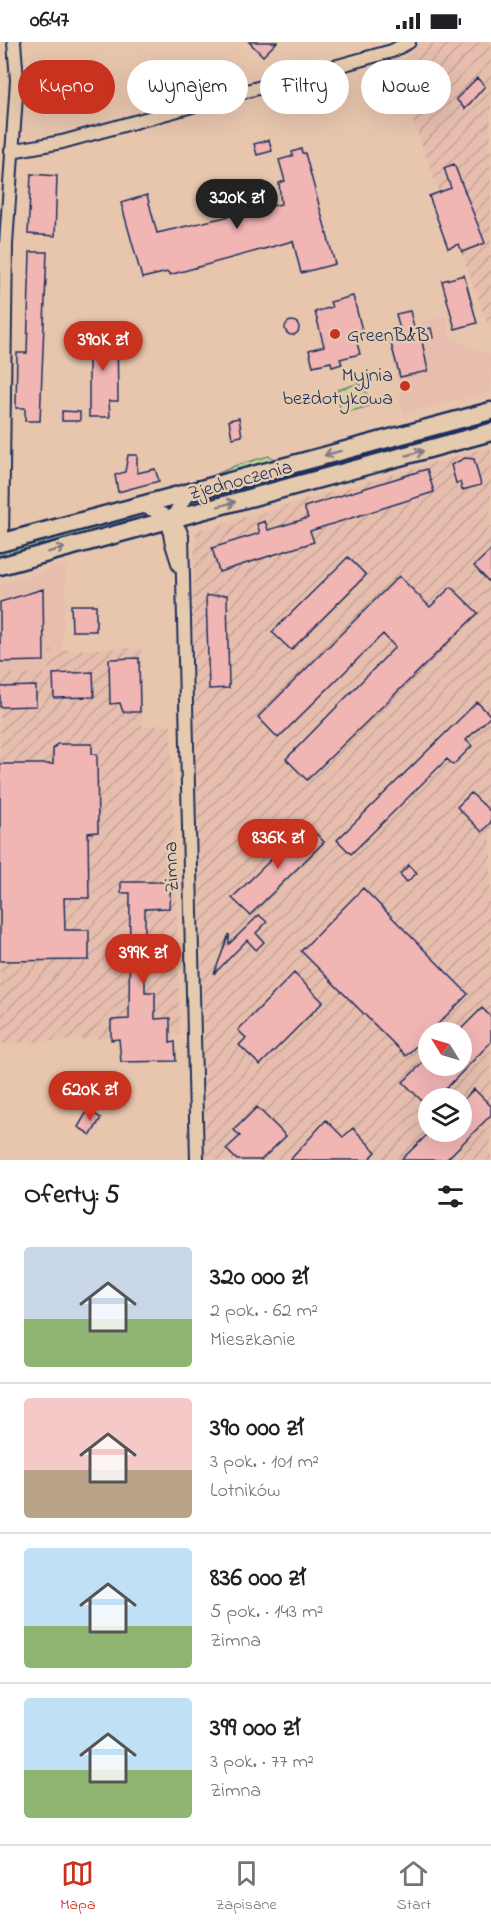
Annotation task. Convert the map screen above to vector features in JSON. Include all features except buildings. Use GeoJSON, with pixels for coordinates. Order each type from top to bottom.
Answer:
{"type":"FeatureCollection","features":[{"type":"Feature","properties":{"kind":"main road","name":"Zjednoczenia"},"geometry":{"type":"LineString","coordinates":[[1,543],[491,411]]}},
{"type":"Feature","properties":{"kind":"main road","name":"Zjednoczenia"},"geometry":{"type":"LineString","coordinates":[[0,566],[491,432]]}},
{"type":"Feature","properties":{"kind":"street"},"geometry":{"type":"LineString","coordinates":[[1,543],[6,244],[17,80],[14,42]]}},
{"type":"Feature","properties":{"kind":"street"},"geometry":{"type":"LineString","coordinates":[[11,151],[62,142],[392,51],[410,42]]}},
{"type":"Feature","properties":{"kind":"street"},"geometry":{"type":"LineString","coordinates":[[138,505],[170,519],[191,492]]}},
{"type":"Feature","properties":{"kind":"street","name":"Zimna"},"geometry":{"type":"LineString","coordinates":[[170,519],[177,525],[182,536],[181,573],[197,1160]]}},
{"type":"Feature","properties":{"kind":"shaded area"},"geometry":{"type":"Polygon","coordinates":[[[422,42],[491,42],[491,326],[488,326],[410,114],[451,114],[451,60],[403,60],[422,42]]]}},
{"type":"Feature","properties":{"kind":"shaded area"},"geometry":{"type":"Polygon","coordinates":[[[446,316],[450,338],[491,355],[491,392],[403,414],[388,330],[446,316]]]}},
{"type":"Feature","properties":{"kind":"shaded area"},"geometry":{"type":"Polygon","coordinates":[[[491,446],[491,1160],[206,1160],[193,614],[194,555],[197,531],[491,446]]]}},
{"type":"Feature","properties":{"kind":"shaded area"},"geometry":{"type":"Polygon","coordinates":[[[67,564],[62,650],[50,650],[49,673],[0,674],[0,585],[67,564]]]}},
{"type":"Feature","properties":{"kind":"shaded area"},"geometry":{"type":"Polygon","coordinates":[[[141,648],[142,726],[171,725],[180,1034],[0,1044],[0,674],[48,673],[50,650],[141,648]]]}},
{"type":"Feature","properties":{"kind":"green space"},"geometry":{"type":"Polygon","coordinates":[[[357,384],[365,386],[369,406],[341,414],[337,390],[357,384]]]}},
{"type":"Feature","properties":{"kind":"green space"},"geometry":{"type":"Polygon","coordinates":[[[369,452],[202,505],[201,501],[295,471],[369,452]]]}},
{"type":"Feature","properties":{"kind":"green space"},"geometry":{"type":"Polygon","coordinates":[[[269,456],[275,459],[199,482],[237,465],[269,456]]]}},
{"type":"Feature","properties":{"kind":"green space"},"geometry":{"type":"Polygon","coordinates":[[[149,517],[0,560],[0,549],[149,517]]]}},
{"type":"Feature","properties":{"kind":"place","name":"GreenB&B"},"geometry":{"type":"Point","coordinates":[335,334]}},
{"type":"Feature","properties":{"kind":"place","name":"Myjnia bezdotykowa"},"geometry":{"type":"Point","coordinates":[405,386]}}]}
